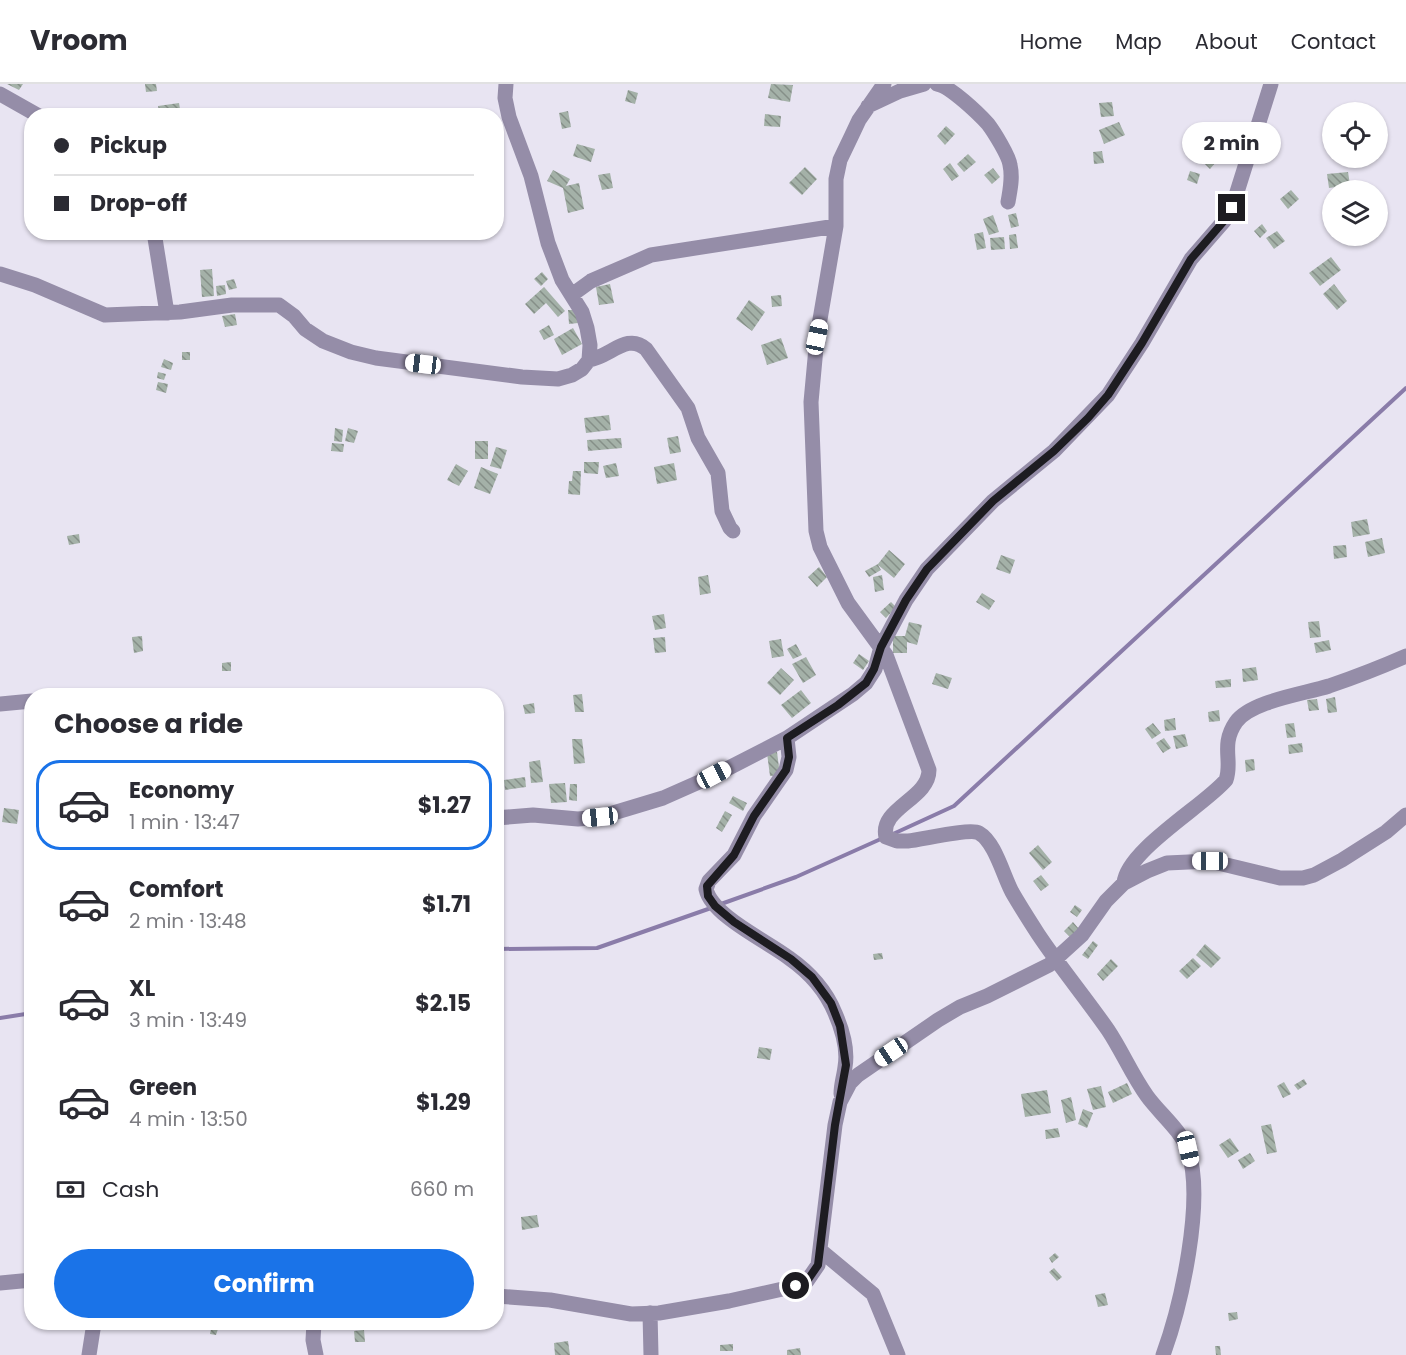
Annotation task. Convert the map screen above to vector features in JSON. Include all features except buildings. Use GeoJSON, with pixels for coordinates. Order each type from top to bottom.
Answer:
{"type":"FeatureCollection","features":[{"type":"Feature","properties":{"kind":"street"},"geometry":{"type":"LineString","coordinates":[[0,274],[35,285],[105,315],[167,313],[232,305],[279,305],[314,336],[351,352],[376,358],[522,377],[558,379],[576,373],[589,360],[590,345],[586,328],[582,312],[573,294],[562,280],[548,243],[531,176],[509,117],[506,84]]}},
{"type":"Feature","properties":{"kind":"street"},"geometry":{"type":"LineString","coordinates":[[884,84],[868,106],[840,160],[836,179],[836,226],[817,337],[812,392],[816,531],[820,547],[848,603],[881,647],[891,667],[926,759],[929,774],[922,789],[893,814],[886,826],[886,837],[897,841],[908,841],[972,831],[984,837],[1012,891],[1055,960],[1107,1029],[1147,1095],[1179,1134],[1188,1149],[1194,1183],[1188,1259],[1173,1325],[1163,1355]]}},
{"type":"Feature","properties":{"kind":"street"},"geometry":{"type":"LineString","coordinates":[[868,106],[900,91],[924,84]]}},
{"type":"Feature","properties":{"kind":"street"},"geometry":{"type":"LineString","coordinates":[[938,84],[955,94],[988,125],[1010,163],[1011,183],[1008,202]]}},
{"type":"Feature","properties":{"kind":"street"},"geometry":{"type":"LineString","coordinates":[[504,817],[533,815],[578,819],[600,817],[663,798],[787,738],[838,705],[866,683],[874,669],[881,647],[910,593],[927,569],[993,501],[1054,451],[1108,395],[1142,343],[1191,259],[1224,221],[1232,208],[1271,84]]}},
{"type":"Feature","properties":{"kind":"street"},"geometry":{"type":"LineString","coordinates":[[0,94],[25,108]]}},
{"type":"Feature","properties":{"kind":"street"},"geometry":{"type":"LineString","coordinates":[[573,294],[591,281],[651,255],[836,226]]}},
{"type":"Feature","properties":{"kind":"street"},"geometry":{"type":"LineString","coordinates":[[155,240],[167,313]]}},
{"type":"Feature","properties":{"kind":"street"},"geometry":{"type":"LineString","coordinates":[[589,360],[601,358],[629,343],[636,343],[646,349],[688,408],[698,438],[718,473],[722,511],[733,531]]}},
{"type":"Feature","properties":{"kind":"street"},"geometry":{"type":"LineString","coordinates":[[1124,883],[1126,874],[1135,861],[1184,814],[1226,780],[1228,775],[1227,746],[1239,718],[1256,708],[1329,686],[1406,656]]}},
{"type":"Feature","properties":{"kind":"street"},"geometry":{"type":"LineString","coordinates":[[0,704],[24,702]]}},
{"type":"Feature","properties":{"kind":"street"},"geometry":{"type":"LineString","coordinates":[[504,1297],[550,1300],[631,1314],[650,1313],[707,1305],[796,1286],[813,1275],[818,1265],[846,1056],[836,1014],[823,990],[791,959],[722,912],[711,901],[706,890],[709,881],[734,855],[754,816],[786,770],[789,757],[787,738]]}},
{"type":"Feature","properties":{"kind":"street"},"geometry":{"type":"LineString","coordinates":[[842,1097],[858,1075],[938,1020],[960,1007],[1039,971],[1055,960],[1082,935],[1106,901],[1124,883],[1167,863],[1190,861],[1210,861],[1280,878],[1303,878],[1314,875],[1342,860],[1386,832],[1406,815]]}},
{"type":"Feature","properties":{"kind":"street"},"geometry":{"type":"LineString","coordinates":[[820,1250],[873,1294],[898,1355]]}},
{"type":"Feature","properties":{"kind":"street"},"geometry":{"type":"LineString","coordinates":[[0,1283],[24,1281]]}},
{"type":"Feature","properties":{"kind":"street"},"geometry":{"type":"LineString","coordinates":[[650,1313],[651,1355]]}},
{"type":"Feature","properties":{"kind":"street"},"geometry":{"type":"LineString","coordinates":[[89,1355],[93,1330]]}},
{"type":"Feature","properties":{"kind":"street"},"geometry":{"type":"LineString","coordinates":[[314,1330],[316,1355]]}},
{"type":"Feature","properties":{"kind":"waterway"},"geometry":{"type":"LineString","coordinates":[[893,834],[954,806],[1406,388]]}},
{"type":"Feature","properties":{"kind":"waterway"},"geometry":{"type":"LineString","coordinates":[[721,904],[796,877],[883,838]]}},
{"type":"Feature","properties":{"kind":"waterway"},"geometry":{"type":"LineString","coordinates":[[504,949],[597,948],[711,908]]}},
{"type":"Feature","properties":{"kind":"waterway"},"geometry":{"type":"LineString","coordinates":[[0,1018],[24,1014]]}},
{"type":"Feature","properties":{"kind":"route"},"geometry":{"type":"LineString","coordinates":[[796,1286],[807,1281],[818,1265],[835,1125],[842,1097],[841,1087],[846,1065],[840,1026],[831,1003],[812,977],[791,959],[734,922],[715,906],[706,890],[709,881],[734,855],[754,816],[786,770],[789,757],[787,738],[823,716],[866,683],[874,669],[881,647],[901,609],[927,569],[993,501],[1054,451],[1108,395],[1142,343],[1191,259],[1209,240],[1232,208]]}}]}
